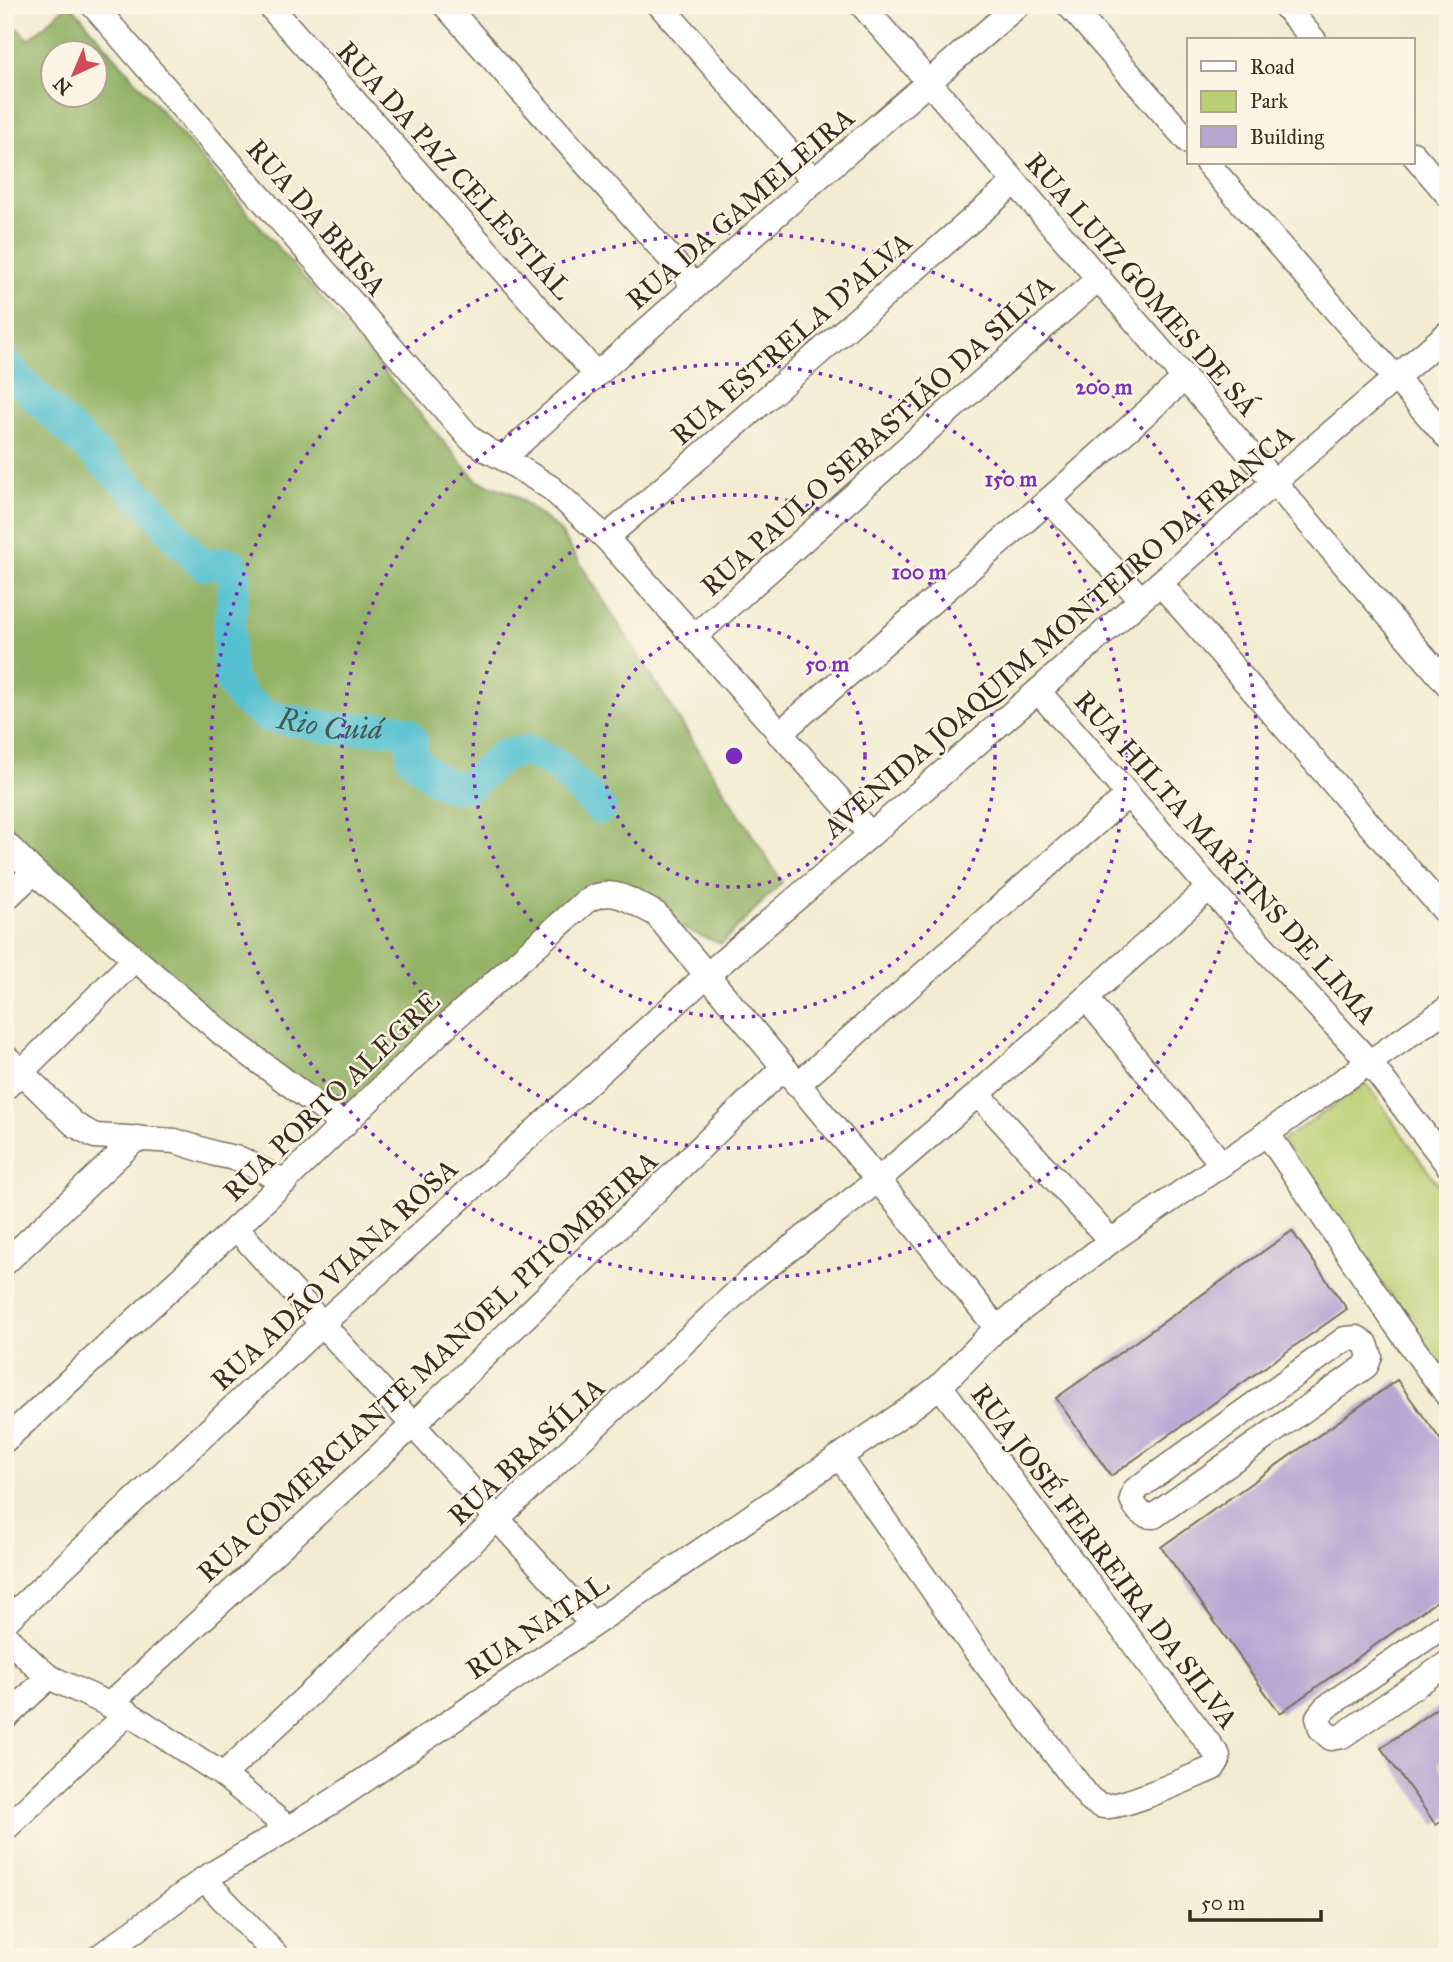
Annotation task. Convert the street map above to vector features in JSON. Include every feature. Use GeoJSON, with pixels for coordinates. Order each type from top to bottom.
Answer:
{"type":"FeatureCollection","features":[{"type":"Feature","properties":{"kind":"street","name":"RUA DA BRISA"},"geometry":{"type":"LineString","coordinates":[[93,5],[470,438],[551,488],[606,538],[870,834]]}},
{"type":"Feature","properties":{"kind":"street","name":"RUA DA PAZ CELESTIAL"},"geometry":{"type":"LineString","coordinates":[[269,5],[596,374]]}},
{"type":"Feature","properties":{"kind":"street"},"geometry":{"type":"LineString","coordinates":[[445,5],[695,286]]}},
{"type":"Feature","properties":{"kind":"street"},"geometry":{"type":"LineString","coordinates":[[660,5],[814,181]]}},
{"type":"Feature","properties":{"kind":"street","name":"RUA LUIZ GOMES DE SÁ"},"geometry":{"type":"LineString","coordinates":[[862,5],[1275,481],[1448,685]]}},
{"type":"Feature","properties":{"kind":"street","name":"RUA DA GAMELEIRA"},"geometry":{"type":"LineString","coordinates":[[503,458],[814,181],[1018,5]]}},
{"type":"Feature","properties":{"kind":"street"},"geometry":{"type":"LineString","coordinates":[[1069,5],[1187,140]]}},
{"type":"Feature","properties":{"kind":"street"},"geometry":{"type":"LineString","coordinates":[[1284,5],[1312,38]]}},
{"type":"Feature","properties":{"kind":"street"},"geometry":{"type":"LineString","coordinates":[[1414,156],[1448,195]]}},
{"type":"Feature","properties":{"kind":"street"},"geometry":{"type":"LineString","coordinates":[[1208,164],[1448,438]]}},
{"type":"Feature","properties":{"kind":"street","name":"RUA ESTRELA D'ALVA"},"geometry":{"type":"LineString","coordinates":[[606,538],[1014,183]]}},
{"type":"Feature","properties":{"kind":"street","name":"RUA PAULO SEBASTIÃO DA SILVA"},"geometry":{"type":"LineString","coordinates":[[695,636],[1098,278]]}},
{"type":"Feature","properties":{"kind":"street","name":"AVENIDA JOAQUIM MONTEIRO DA FRANCA"},"geometry":{"type":"LineString","coordinates":[[707,975],[1448,333]]}},
{"type":"Feature","properties":{"kind":"street"},"geometry":{"type":"LineString","coordinates":[[779,734],[1185,378]]}},
{"type":"Feature","properties":{"kind":"street"},"geometry":{"type":"LineString","coordinates":[[1049,500],[1141,600]]}},
{"type":"Feature","properties":{"kind":"street"},"geometry":{"type":"LineString","coordinates":[[1160,583],[1448,915]]}},
{"type":"Feature","properties":{"kind":"street","name":"RUA HILTA MARTINS DE LIMA"},"geometry":{"type":"LineString","coordinates":[[1038,691],[1209,888],[1370,1063],[1448,1165]]}},
{"type":"Feature","properties":{"kind":"street","name":"RUA COMERCIANTE MANOEL PITOMBEIRA"},"geometry":{"type":"LineString","coordinates":[[5,1829],[118,1709],[413,1425],[790,1076],[1128,796]]}},
{"type":"Feature","properties":{"kind":"street"},"geometry":{"type":"LineString","coordinates":[[5,843],[34,872],[223,1035],[344,1125]]}},
{"type":"Feature","properties":{"kind":"street"},"geometry":{"type":"LineString","coordinates":[[5,899],[34,872]]}},
{"type":"Feature","properties":{"kind":"street","name":"RUA BRASÍLIA"},"geometry":{"type":"LineString","coordinates":[[223,1775],[751,1279],[878,1180],[1209,888]]}},
{"type":"Feature","properties":{"kind":"street","name":"RUA PORTO ALEGRE"},"geometry":{"type":"LineString","coordinates":[[5,1440],[285,1182],[448,1024],[586,901],[597,895],[611,894],[624,898],[656,914],[878,1180],[997,1328]]}},
{"type":"Feature","properties":{"kind":"street"},"geometry":{"type":"LineString","coordinates":[[134,960],[11,1072],[75,1125],[95,1136],[175,1141],[216,1154],[233,1156],[285,1182]]}},
{"type":"Feature","properties":{"kind":"street","name":"RUA ADÃO VIANA ROSA"},"geometry":{"type":"LineString","coordinates":[[5,1622],[323,1323],[707,975]]}},
{"type":"Feature","properties":{"kind":"street"},"geometry":{"type":"LineString","coordinates":[[1086,998],[1221,1163]]}},
{"type":"Feature","properties":{"kind":"street","name":"RUA NATAL"},"geometry":{"type":"LineString","coordinates":[[99,1957],[204,1879],[335,1800],[840,1457],[940,1386],[997,1328],[1111,1241],[1448,1008]]}},
{"type":"Feature","properties":{"kind":"street"},"geometry":{"type":"LineString","coordinates":[[978,1094],[1111,1241]]}},
{"type":"Feature","properties":{"kind":"street"},"geometry":{"type":"LineString","coordinates":[[1267,1133],[1395,1323],[1448,1396]]}},
{"type":"Feature","properties":{"kind":"street"},"geometry":{"type":"LineString","coordinates":[[5,1263],[137,1138]]}},
{"type":"Feature","properties":{"kind":"street"},"geometry":{"type":"LineString","coordinates":[[236,1228],[592,1625]]}},
{"type":"Feature","properties":{"kind":"street"},"geometry":{"type":"LineString","coordinates":[[1366,1344],[1395,1323]]}},
{"type":"Feature","properties":{"kind":"street"},"geometry":{"type":"LineString","coordinates":[[1357,1338],[1366,1344],[1370,1356],[1366,1366],[1154,1516],[1145,1516],[1136,1509],[1132,1499],[1135,1490],[1263,1397],[1345,1339],[1357,1338]]}},
{"type":"Feature","properties":{"kind":"street","name":"RUA JOSÉ FERREIRA DA SILVA"},"geometry":{"type":"LineString","coordinates":[[840,1457],[973,1647],[1088,1798],[1106,1806],[1126,1803],[1213,1768],[1218,1756],[940,1386]]}},
{"type":"Feature","properties":{"kind":"street"},"geometry":{"type":"LineString","coordinates":[[1263,1397],[1283,1425]]}},
{"type":"Feature","properties":{"kind":"street"},"geometry":{"type":"LineString","coordinates":[[1448,1623],[1325,1708],[1318,1717],[1321,1729],[1331,1738],[1342,1736],[1448,1663]]}},
{"type":"Feature","properties":{"kind":"street"},"geometry":{"type":"LineString","coordinates":[[5,1636],[49,1677],[118,1709],[223,1775],[288,1828]]}},
{"type":"Feature","properties":{"kind":"street"},"geometry":{"type":"LineString","coordinates":[[5,1718],[49,1677]]}},
{"type":"Feature","properties":{"kind":"street"},"geometry":{"type":"LineString","coordinates":[[204,1879],[278,1957]]}},
{"type":"Feature","properties":{"kind":"green space"},"geometry":{"type":"Polygon","coordinates":[[[67,5],[71,5],[99,38],[38,38],[38,108],[108,108],[108,48],[477,481],[512,493],[559,530],[782,882],[721,944],[599,894],[345,1117],[156,972],[5,822],[5,17],[29,40],[67,5]]]}},
{"type":"Feature","properties":{"kind":"green space"},"geometry":{"type":"Polygon","coordinates":[[[1366,1083],[1448,1199],[1448,1377],[1282,1141],[1366,1083]]]}},
{"type":"Feature","properties":{"kind":"building"},"geometry":{"type":"Polygon","coordinates":[[[1292,1231],[1347,1309],[1111,1476],[1056,1398],[1292,1231]]]}},
{"type":"Feature","properties":{"kind":"building"},"geometry":{"type":"Polygon","coordinates":[[[1397,1380],[1448,1450],[1448,1593],[1280,1713],[1161,1547],[1397,1380]]]}},
{"type":"Feature","properties":{"kind":"building"},"geometry":{"type":"Polygon","coordinates":[[[1448,1700],[1448,1756],[1438,1763],[1448,1778],[1448,1817],[1436,1825],[1381,1748],[1448,1700]]]}},
{"type":"Feature","properties":{"kind":"waterway","name":"Rio Cuiá"},"geometry":{"type":"LineString","coordinates":[[5,362],[17,379],[152,508],[196,559],[204,565],[232,564],[235,576],[228,659],[231,681],[243,699],[267,716],[337,729],[394,728],[406,732],[412,741],[412,758],[433,777],[452,787],[469,786],[504,754],[528,751],[556,764],[600,809]]}}]}
